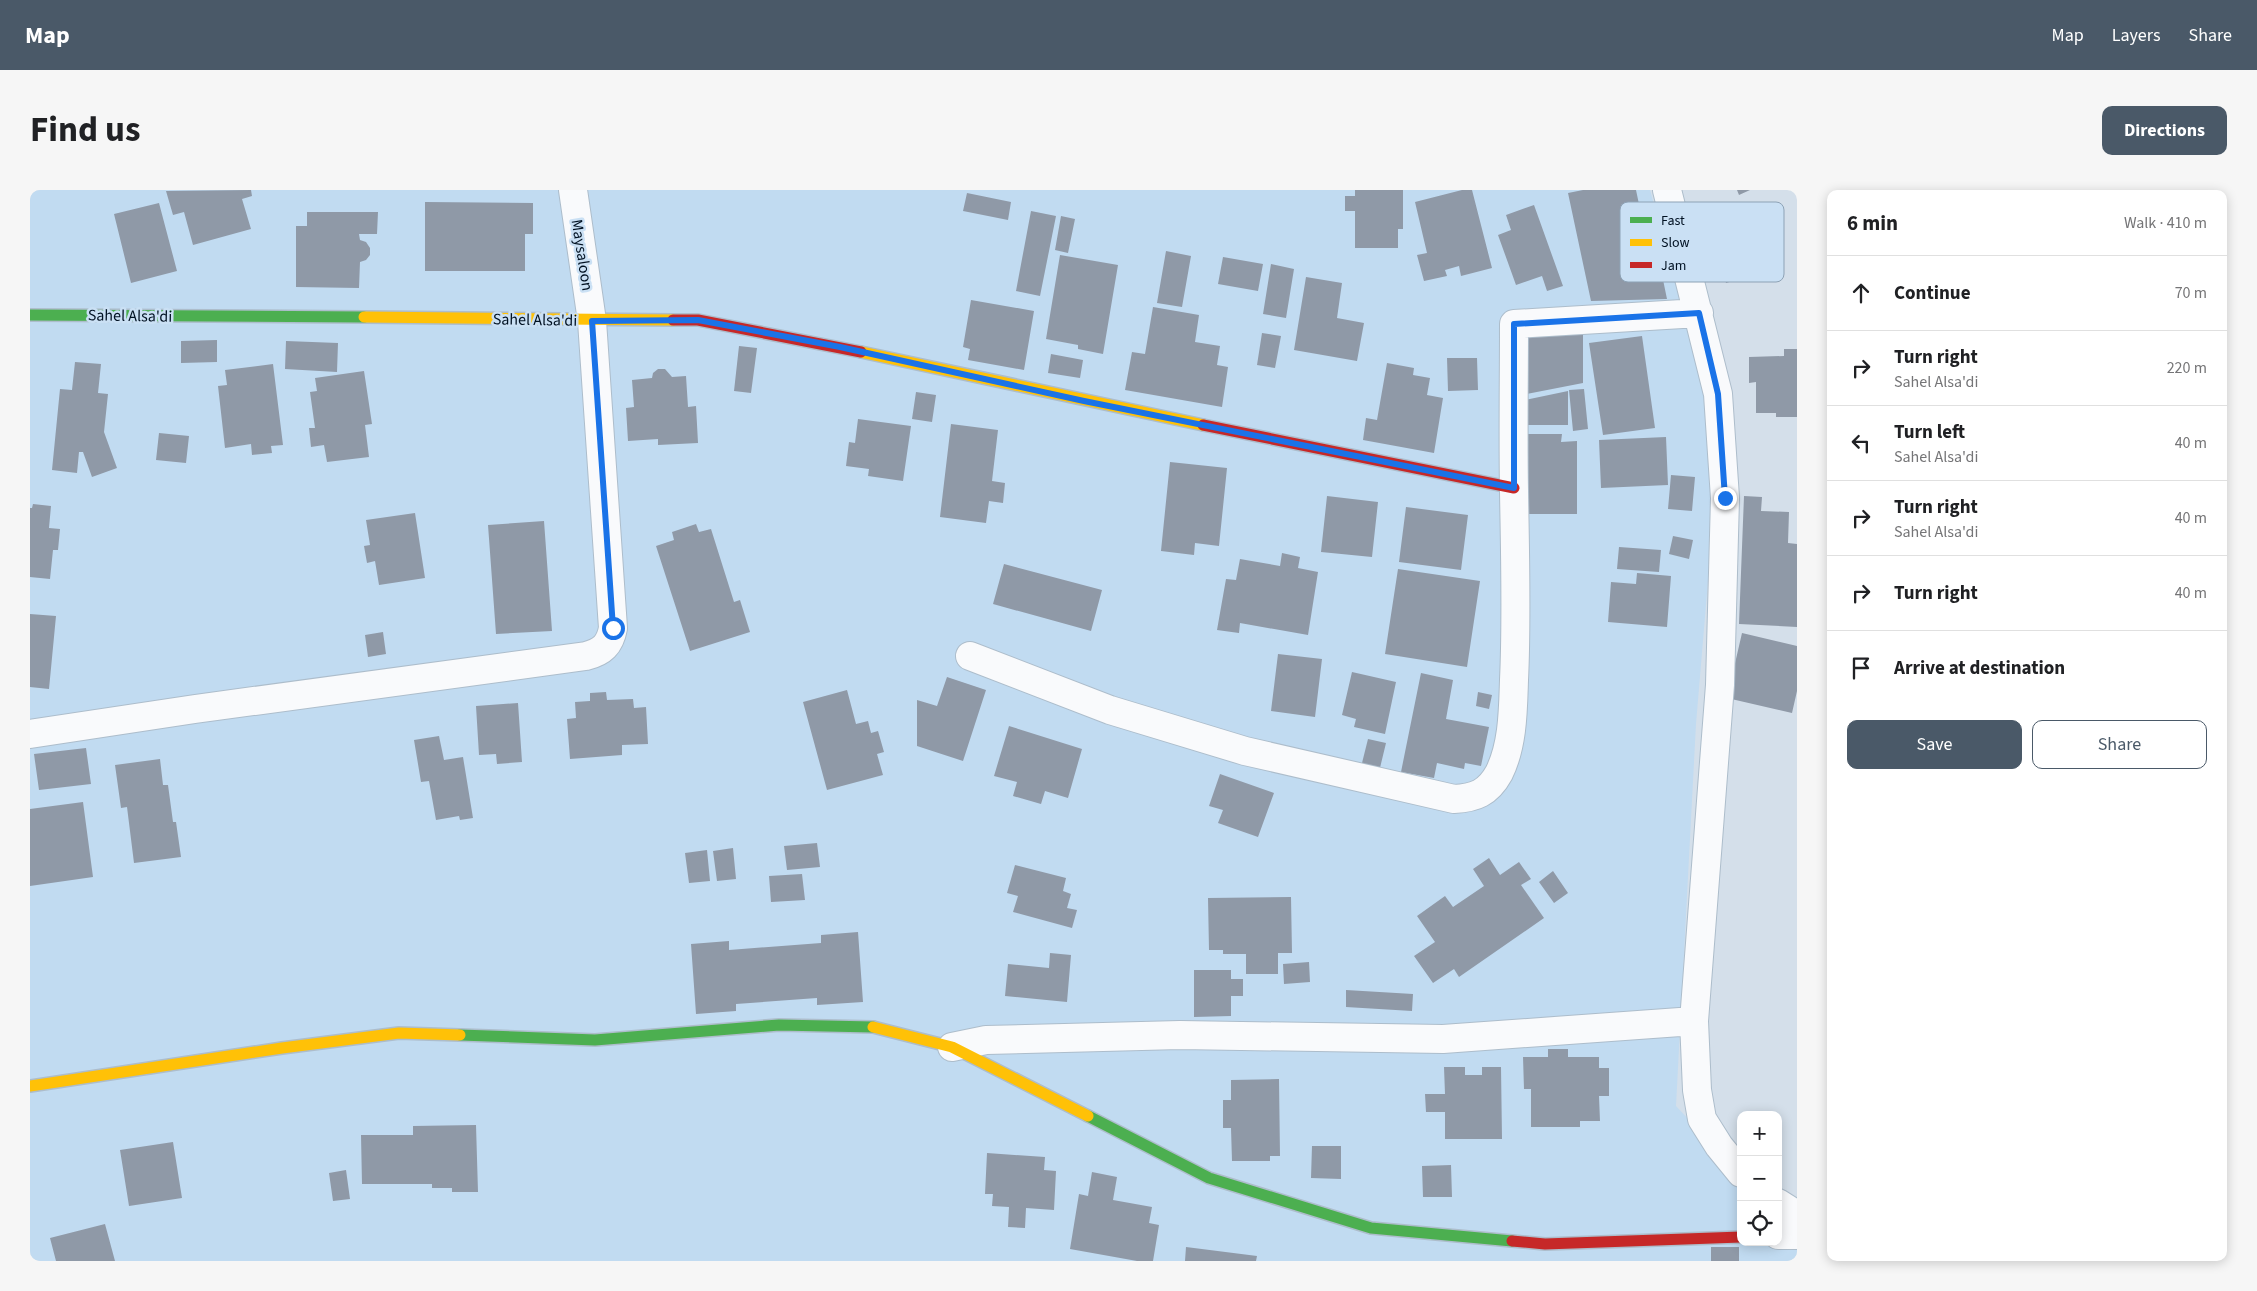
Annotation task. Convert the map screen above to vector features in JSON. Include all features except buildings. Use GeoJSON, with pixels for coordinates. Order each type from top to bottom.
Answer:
{"type":"FeatureCollection","features":[{"type":"Feature","properties":{"kind":"street","name":"Maysaloon"},"geometry":{"type":"LineString","coordinates":[[30,734],[597,653],[611,639],[613,628],[592,321],[573,190]]}},
{"type":"Feature","properties":{"kind":"street"},"geometry":{"type":"LineString","coordinates":[[1691,282],[1718,394],[1725,498],[1720,685],[1694,1021],[1698,1097],[1702,1119],[1719,1146],[1737,1168]]}},
{"type":"Feature","properties":{"kind":"street"},"geometry":{"type":"LineString","coordinates":[[970,656],[1110,710],[1246,751],[1454,800],[1474,798],[1488,790],[1499,773],[1506,755],[1512,716],[1516,626],[1514,324],[1699,313]]}},
{"type":"Feature","properties":{"kind":"street","name":"Sahel Alsa'di"},"geometry":{"type":"LineString","coordinates":[[30,315],[592,321],[698,320],[840,347],[1084,401],[1514,488]]}},
{"type":"Feature","properties":{"kind":"street"},"geometry":{"type":"LineString","coordinates":[[952,1047],[986,1040],[1180,1035],[1442,1039],[1694,1021]]}},
{"type":"Feature","properties":{"kind":"street"},"geometry":{"type":"LineString","coordinates":[[30,1086],[282,1048],[399,1033],[595,1040],[779,1025],[871,1026],[952,1047],[1209,1178],[1371,1228],[1545,1244],[1737,1237]]}},
{"type":"Feature","properties":{"kind":"street"},"geometry":{"type":"LineString","coordinates":[[1782,1206],[1797,1215]]}},
{"type":"Feature","properties":{"kind":"street"},"geometry":{"type":"LineString","coordinates":[[1782,1235],[1797,1235]]}},
{"type":"Feature","properties":{"kind":"shaded area"},"geometry":{"type":"Polygon","coordinates":[[[30,190],[1650,190],[1653,202],[1620,202],[1620,282],[1676,282],[1715,421],[1708,581],[1696,724],[1676,1106],[1737,1171],[1737,1246],[1782,1246],[1782,1218],[1797,1234],[1797,1261],[30,1261],[30,190]]]}},
{"type":"Feature","properties":{"kind":"traffic: fast"},"geometry":{"type":"LineString","coordinates":[[30,315],[364,317]]}},
{"type":"Feature","properties":{"kind":"traffic: fast"},"geometry":{"type":"LineString","coordinates":[[460,1035],[595,1040],[779,1025],[873,1027]]}},
{"type":"Feature","properties":{"kind":"traffic: fast"},"geometry":{"type":"LineString","coordinates":[[1088,1116],[1209,1178],[1371,1228],[1512,1241]]}},
{"type":"Feature","properties":{"kind":"traffic: slow"},"geometry":{"type":"LineString","coordinates":[[364,317],[673,320]]}},
{"type":"Feature","properties":{"kind":"traffic: slow"},"geometry":{"type":"LineString","coordinates":[[861,352],[1203,425]]}},
{"type":"Feature","properties":{"kind":"traffic: slow"},"geometry":{"type":"LineString","coordinates":[[873,1027],[952,1047],[1088,1116]]}},
{"type":"Feature","properties":{"kind":"traffic: slow"},"geometry":{"type":"LineString","coordinates":[[30,1086],[282,1048],[399,1033],[460,1035]]}},
{"type":"Feature","properties":{"kind":"traffic: jam"},"geometry":{"type":"LineString","coordinates":[[673,320],[698,320],[861,352]]}},
{"type":"Feature","properties":{"kind":"traffic: jam"},"geometry":{"type":"LineString","coordinates":[[1203,425],[1514,488]]}},
{"type":"Feature","properties":{"kind":"traffic: jam"},"geometry":{"type":"LineString","coordinates":[[1512,1241],[1545,1244],[1737,1237]]}},
{"type":"Feature","properties":{"kind":"route"},"geometry":{"type":"LineString","coordinates":[[613,628],[592,321],[698,320],[840,347],[1084,401],[1514,488],[1514,324],[1699,313],[1718,394],[1725,498]]}}]}
